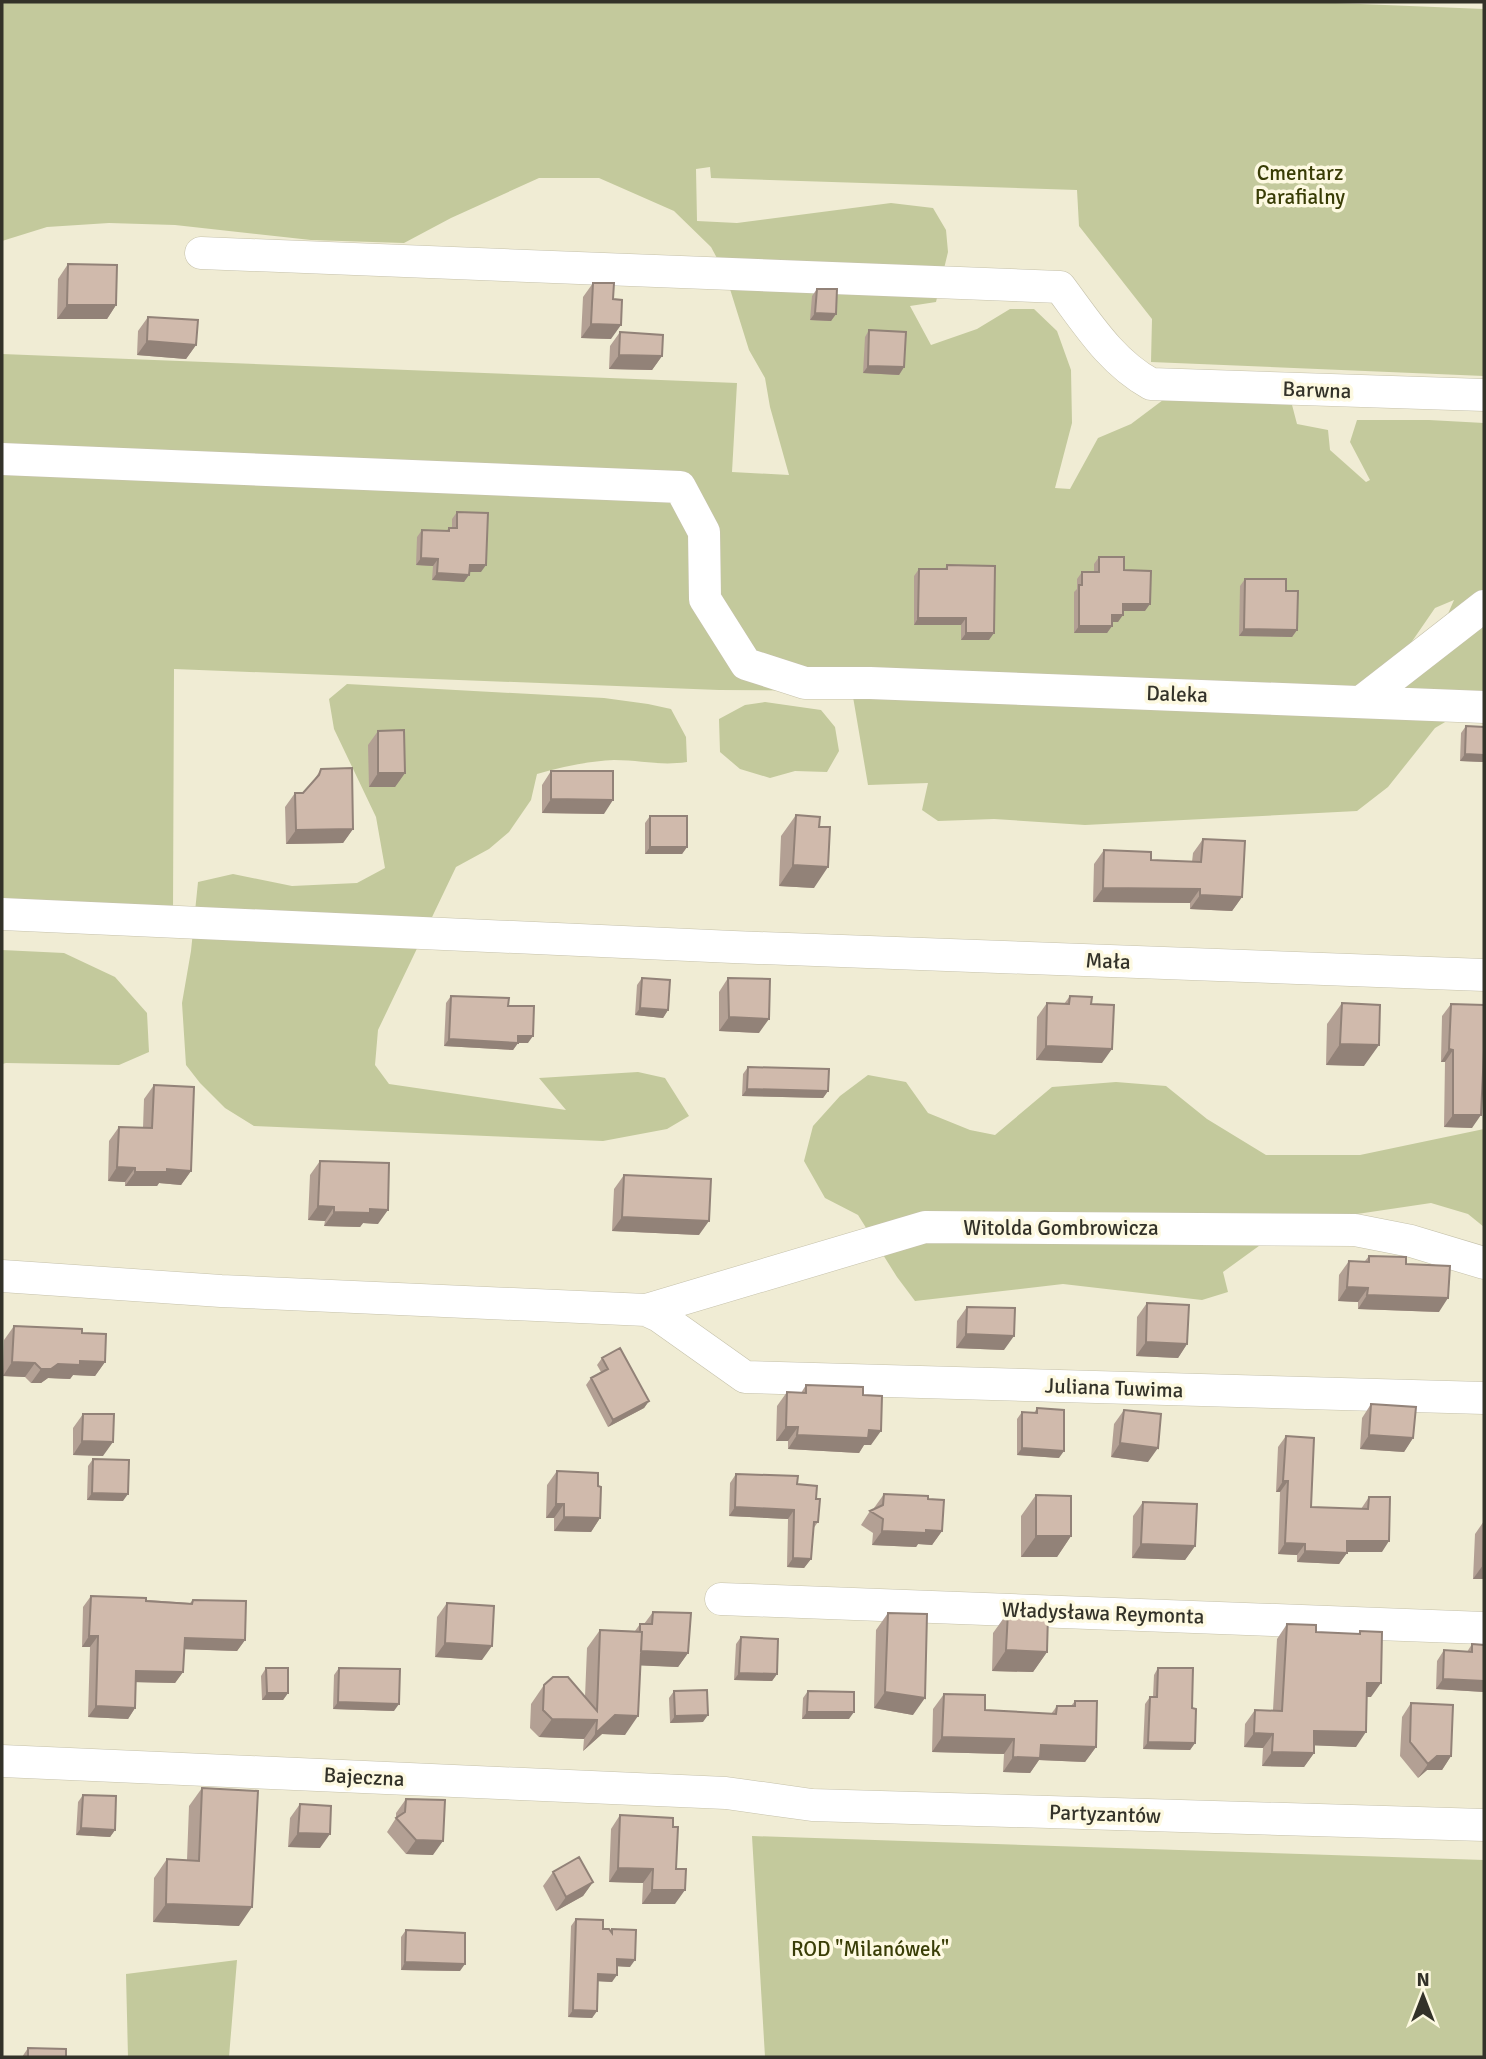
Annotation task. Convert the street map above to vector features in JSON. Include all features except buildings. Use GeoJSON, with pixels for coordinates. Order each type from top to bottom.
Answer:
{"type":"FeatureCollection","features":[{"type":"Feature","properties":{"kind":"street","name":"Barwna"},"geometry":{"type":"LineString","coordinates":[[201,253],[1060,287],[1114,358],[1131,373],[1151,384],[1484,395]]}},
{"type":"Feature","properties":{"kind":"street","name":"Daleka"},"geometry":{"type":"LineString","coordinates":[[2,459],[680,487],[704,532],[705,599],[746,664],[805,683],[870,683],[1484,707]]}},
{"type":"Feature","properties":{"kind":"street"},"geometry":{"type":"LineString","coordinates":[[1362,701],[1484,606]]}},
{"type":"Feature","properties":{"kind":"street","name":"Mała"},"geometry":{"type":"LineString","coordinates":[[2,914],[733,947],[1484,975]]}},
{"type":"Feature","properties":{"kind":"street","name":"Witolda Gombrowicza"},"geometry":{"type":"LineString","coordinates":[[646,1310],[925,1227],[1354,1230],[1410,1241],[1484,1263]]}},
{"type":"Feature","properties":{"kind":"street"},"geometry":{"type":"LineString","coordinates":[[2,1276],[221,1292],[646,1310]]}},
{"type":"Feature","properties":{"kind":"street","name":"Juliana Tuwima"},"geometry":{"type":"LineString","coordinates":[[646,1310],[659,1316],[745,1377],[1484,1398]]}},
{"type":"Feature","properties":{"kind":"street","name":"Władysława Reymonta"},"geometry":{"type":"LineString","coordinates":[[721,1599],[1484,1628]]}},
{"type":"Feature","properties":{"kind":"street","name":"Bajeczna"},"geometry":{"type":"LineString","coordinates":[[2,1761],[726,1793]]}},
{"type":"Feature","properties":{"kind":"street","name":"Partyzantów"},"geometry":{"type":"LineString","coordinates":[[726,1793],[812,1805],[1484,1825]]}},
{"type":"Feature","properties":{"kind":"green space","name":"Cmentarz Parafialny"},"geometry":{"type":"Polygon","coordinates":[[[2,2],[1311,2],[1484,9],[1484,376],[1151,362],[1152,319],[1079,226],[1077,190],[711,178],[710,167],[696,169],[697,221],[737,223],[891,203],[933,208],[946,230],[948,252],[936,302],[910,306],[931,345],[977,329],[1010,309],[1034,309],[1057,331],[1071,370],[1072,423],[1055,488],[1070,489],[1098,438],[1131,424],[1163,400],[1291,401],[1297,424],[1328,430],[1330,450],[1366,482],[1370,480],[1350,442],[1357,420],[1484,423],[1484,699],[1435,728],[1388,787],[1357,811],[1085,825],[994,819],[938,821],[922,810],[928,783],[868,785],[852,691],[719,690],[174,669],[173,913],[2,903],[2,354],[737,383],[732,472],[789,475],[770,407],[765,378],[749,350],[725,273],[711,247],[674,211],[599,178],[539,178],[451,218],[404,243],[311,240],[175,225],[109,223],[47,227],[2,241],[2,2]],[[1454,600],[1435,608],[1404,653],[1441,630],[1454,600]]]}},
{"type":"Feature","properties":{"kind":"green space"},"geometry":{"type":"Polygon","coordinates":[[[347,684],[604,698],[671,709],[686,737],[687,762],[604,761],[537,774],[531,800],[509,832],[489,849],[456,867],[378,1030],[375,1065],[389,1084],[566,1110],[539,1078],[638,1072],[665,1078],[689,1116],[667,1129],[603,1141],[254,1126],[225,1108],[200,1083],[186,1065],[182,1003],[191,951],[198,882],[233,874],[292,886],[357,883],[385,868],[376,817],[334,729],[329,699],[347,684]]]}},
{"type":"Feature","properties":{"kind":"green space"},"geometry":{"type":"Polygon","coordinates":[[[765,702],[821,710],[835,727],[839,751],[827,772],[795,771],[770,778],[740,769],[720,752],[719,719],[745,705],[765,702]]]}},
{"type":"Feature","properties":{"kind":"green space"},"geometry":{"type":"Polygon","coordinates":[[[2,950],[64,953],[115,977],[147,1013],[149,1052],[119,1065],[2,1064],[2,950]]]}},
{"type":"Feature","properties":{"kind":"green space"},"geometry":{"type":"Polygon","coordinates":[[[868,1075],[906,1082],[928,1113],[970,1130],[995,1135],[1052,1087],[1116,1082],[1166,1086],[1207,1119],[1266,1155],[1360,1155],[1484,1129],[1484,1227],[1468,1214],[1431,1203],[1310,1221],[1281,1230],[1223,1272],[1228,1292],[1202,1300],[1063,1284],[915,1301],[858,1215],[825,1198],[804,1161],[813,1126],[840,1096],[868,1075]]]}},
{"type":"Feature","properties":{"kind":"green space","name":"ROD \"Milanówek\""},"geometry":{"type":"Polygon","coordinates":[[[752,1836],[1484,1860],[1484,2057],[765,2057],[752,1836]]]}},
{"type":"Feature","properties":{"kind":"green space"},"geometry":{"type":"Polygon","coordinates":[[[237,1960],[229,2057],[128,2057],[126,1974],[237,1960]]]}}]}
